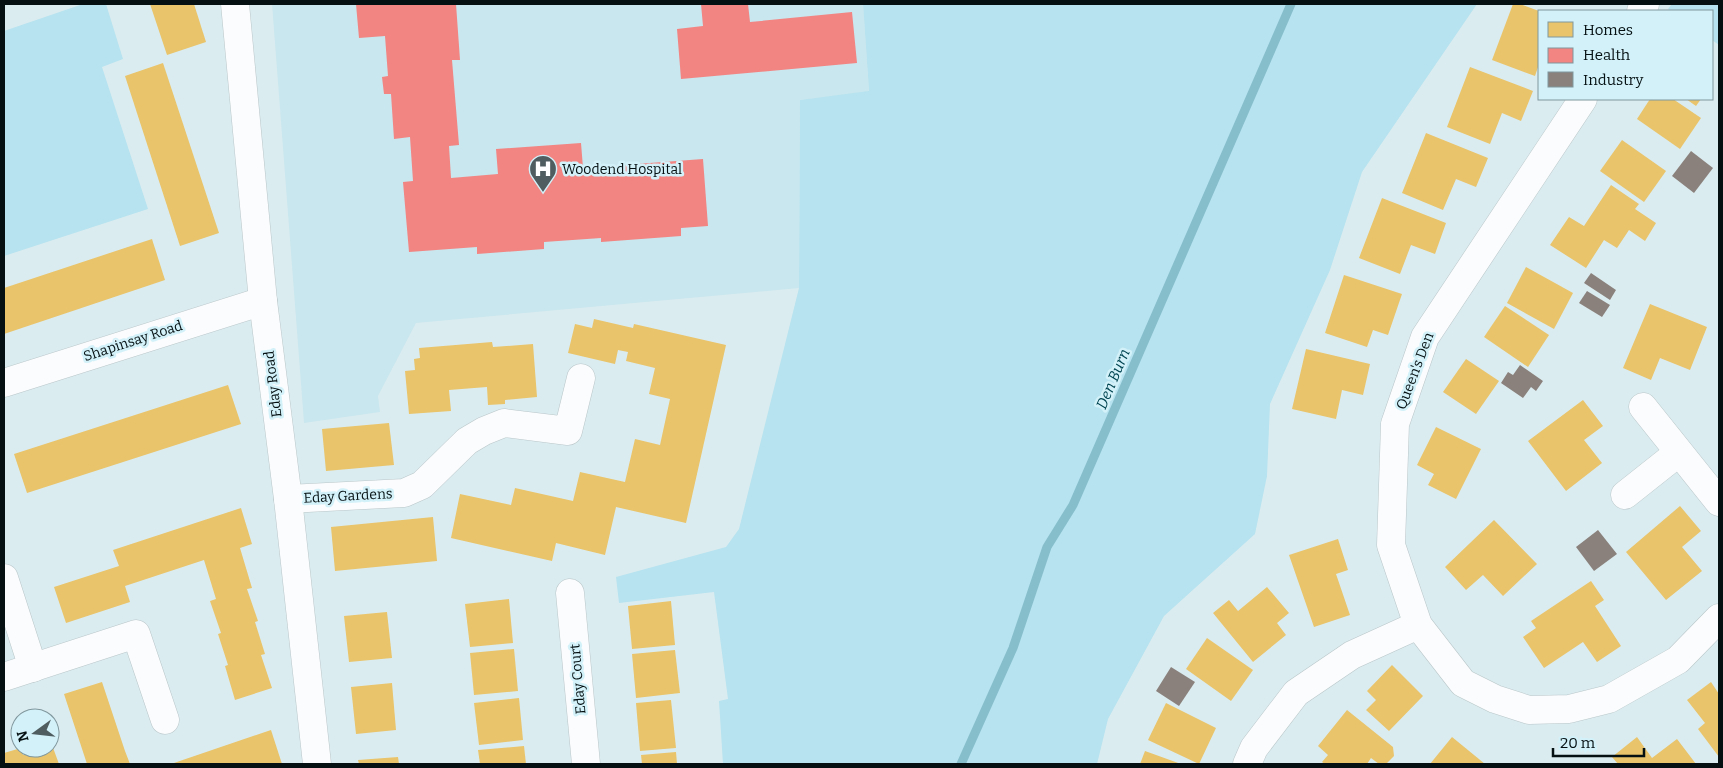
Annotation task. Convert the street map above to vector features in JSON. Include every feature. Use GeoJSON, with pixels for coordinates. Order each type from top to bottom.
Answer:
{"type":"FeatureCollection","features":[{"type":"Feature","properties":{"kind":"street","name":"Eday Road"},"geometry":{"type":"LineString","coordinates":[[235,4],[263,301],[288,499],[317,764]]}},
{"type":"Feature","properties":{"kind":"street","name":"Queen's Den"},"geometry":{"type":"LineString","coordinates":[[1582,100],[1426,337],[1395,424],[1391,545],[1418,625],[1463,683],[1495,699],[1529,710],[1570,709],[1609,698],[1678,660],[1719,618]]}},
{"type":"Feature","properties":{"kind":"street","name":"Shapinsay Road"},"geometry":{"type":"LineString","coordinates":[[4,383],[263,301]]}},
{"type":"Feature","properties":{"kind":"street","name":"Eday Gardens"},"geometry":{"type":"LineString","coordinates":[[288,499],[404,493],[422,485],[467,441],[504,423],[568,431],[581,378]]}},
{"type":"Feature","properties":{"kind":"street"},"geometry":{"type":"LineString","coordinates":[[1642,407],[1719,502]]}},
{"type":"Feature","properties":{"kind":"street"},"geometry":{"type":"LineString","coordinates":[[1625,496],[1678,453]]}},
{"type":"Feature","properties":{"kind":"street"},"geometry":{"type":"LineString","coordinates":[[4,578],[33,668]]}},
{"type":"Feature","properties":{"kind":"street","name":"Eday Court"},"geometry":{"type":"LineString","coordinates":[[570,593],[586,764]]}},
{"type":"Feature","properties":{"kind":"street"},"geometry":{"type":"LineString","coordinates":[[1247,764],[1254,748],[1296,693],[1352,655],[1418,625]]}},
{"type":"Feature","properties":{"kind":"street"},"geometry":{"type":"LineString","coordinates":[[4,677],[136,634],[165,720]]}},
{"type":"Feature","properties":{"kind":"shaded area"},"geometry":{"type":"Polygon","coordinates":[[[83,4],[106,4],[123,59],[102,67],[148,209],[4,256],[4,31],[83,4]]]}},
{"type":"Feature","properties":{"kind":"shaded area","name":"Woodend Hospital"},"geometry":{"type":"Polygon","coordinates":[[[272,4],[863,4],[869,92],[800,100],[799,288],[416,323],[378,396],[380,412],[304,423],[272,4]]]}},
{"type":"Feature","properties":{"kind":"shaded area"},"geometry":{"type":"Polygon","coordinates":[[[863,4],[1477,4],[1362,172],[1330,270],[1270,404],[1267,476],[1255,534],[1164,616],[1108,719],[1097,764],[723,764],[719,701],[728,699],[714,592],[619,603],[616,577],[726,547],[739,529],[799,288],[800,100],[869,91],[863,4]]]}},
{"type":"Feature","properties":{"kind":"shaded area"},"geometry":{"type":"Polygon","coordinates":[[[1672,4],[1719,4],[1719,45],[1713,41],[1713,10],[1668,9],[1672,4]]]}},
{"type":"Feature","properties":{"kind":"building: Homes"},"geometry":{"type":"Polygon","coordinates":[[[150,4],[194,4],[206,42],[167,55],[150,4]]]}},
{"type":"Feature","properties":{"kind":"building: Homes"},"geometry":{"type":"Polygon","coordinates":[[[1513,4],[1520,4],[1538,11],[1538,67],[1535,76],[1492,60],[1513,4]]]}},
{"type":"Feature","properties":{"kind":"building: Homes"},"geometry":{"type":"Polygon","coordinates":[[[163,63],[219,233],[180,246],[125,76],[163,63]]]}},
{"type":"Feature","properties":{"kind":"building: Homes"},"geometry":{"type":"Polygon","coordinates":[[[1470,67],[1533,91],[1521,121],[1502,113],[1490,144],[1447,127],[1470,67]]]}},
{"type":"Feature","properties":{"kind":"building: Homes"},"geometry":{"type":"Polygon","coordinates":[[[1649,100],[1674,100],[1701,118],[1680,149],[1637,119],[1649,100]]]}},
{"type":"Feature","properties":{"kind":"building: Homes"},"geometry":{"type":"Polygon","coordinates":[[[1687,100],[1700,100],[1696,106],[1687,100]]]}},
{"type":"Feature","properties":{"kind":"building: Homes"},"geometry":{"type":"Polygon","coordinates":[[[1426,133],[1488,158],[1476,187],[1456,179],[1443,210],[1402,193],[1426,133]]]}},
{"type":"Feature","properties":{"kind":"building: Homes"},"geometry":{"type":"Polygon","coordinates":[[[1622,140],[1666,171],[1644,202],[1600,171],[1622,140]]]}},
{"type":"Feature","properties":{"kind":"building: Homes"},"geometry":{"type":"Polygon","coordinates":[[[1611,185],[1639,204],[1635,209],[1656,223],[1645,241],[1629,230],[1617,248],[1604,240],[1586,268],[1550,245],[1569,217],[1584,226],[1611,185]]]}},
{"type":"Feature","properties":{"kind":"building: Homes"},"geometry":{"type":"Polygon","coordinates":[[[1382,198],[1446,223],[1435,254],[1411,245],[1400,274],[1359,258],[1382,198]]]}},
{"type":"Feature","properties":{"kind":"building: Homes"},"geometry":{"type":"Polygon","coordinates":[[[152,239],[165,280],[4,334],[4,288],[152,239]]]}},
{"type":"Feature","properties":{"kind":"building: Homes"},"geometry":{"type":"Polygon","coordinates":[[[1526,267],[1573,293],[1554,329],[1507,303],[1526,267]]]}},
{"type":"Feature","properties":{"kind":"building: Homes"},"geometry":{"type":"Polygon","coordinates":[[[1344,275],[1402,294],[1388,335],[1373,330],[1367,347],[1325,333],[1344,275]]]}},
{"type":"Feature","properties":{"kind":"building: Homes"},"geometry":{"type":"Polygon","coordinates":[[[1650,304],[1707,327],[1690,370],[1660,358],[1651,380],[1623,368],[1650,304]]]}},
{"type":"Feature","properties":{"kind":"building: Homes"},"geometry":{"type":"Polygon","coordinates":[[[1505,306],[1549,335],[1528,367],[1484,337],[1505,306]]]}},
{"type":"Feature","properties":{"kind":"building: Homes"},"geometry":{"type":"Polygon","coordinates":[[[594,319],[633,328],[634,324],[726,345],[686,523],[616,507],[605,555],[556,543],[552,561],[451,538],[460,494],[511,505],[515,488],[573,501],[580,472],[625,482],[635,439],[660,445],[670,399],[649,394],[655,368],[626,361],[628,352],[618,350],[615,364],[568,353],[575,324],[592,328],[594,319]]]}},
{"type":"Feature","properties":{"kind":"building: Homes"},"geometry":{"type":"Polygon","coordinates":[[[492,342],[493,347],[533,344],[537,397],[505,400],[505,404],[488,405],[487,387],[449,390],[451,411],[409,414],[405,371],[415,370],[414,359],[420,358],[419,348],[492,342]]]}},
{"type":"Feature","properties":{"kind":"building: Homes"},"geometry":{"type":"Polygon","coordinates":[[[1306,349],[1370,364],[1363,395],[1342,390],[1336,419],[1292,409],[1306,349]]]}},
{"type":"Feature","properties":{"kind":"building: Homes"},"geometry":{"type":"Polygon","coordinates":[[[1466,359],[1499,381],[1476,414],[1443,392],[1466,359]]]}},
{"type":"Feature","properties":{"kind":"building: Homes"},"geometry":{"type":"Polygon","coordinates":[[[228,385],[241,424],[27,493],[14,454],[228,385]]]}},
{"type":"Feature","properties":{"kind":"building: Homes"},"geometry":{"type":"Polygon","coordinates":[[[1583,400],[1603,426],[1584,440],[1602,463],[1566,491],[1528,441],[1583,400]]]}},
{"type":"Feature","properties":{"kind":"building: Homes"},"geometry":{"type":"Polygon","coordinates":[[[389,423],[394,465],[326,471],[322,429],[389,423]]]}},
{"type":"Feature","properties":{"kind":"building: Homes"},"geometry":{"type":"Polygon","coordinates":[[[1436,427],[1481,449],[1456,499],[1428,485],[1434,474],[1417,465],[1436,427]]]}},
{"type":"Feature","properties":{"kind":"building: Homes"},"geometry":{"type":"Polygon","coordinates":[[[1680,506],[1701,531],[1682,547],[1702,571],[1666,600],[1626,552],[1680,506]]]}},
{"type":"Feature","properties":{"kind":"building: Homes"},"geometry":{"type":"Polygon","coordinates":[[[241,508],[252,544],[240,548],[252,588],[247,589],[258,621],[255,622],[265,654],[261,655],[272,688],[235,700],[225,666],[228,665],[218,634],[221,633],[210,601],[216,599],[204,560],[125,586],[130,602],[66,623],[54,587],[119,566],[113,550],[241,508]]]}},
{"type":"Feature","properties":{"kind":"building: Homes"},"geometry":{"type":"Polygon","coordinates":[[[433,517],[437,561],[335,571],[331,527],[433,517]]]}},
{"type":"Feature","properties":{"kind":"building: Homes"},"geometry":{"type":"Polygon","coordinates":[[[1494,520],[1537,564],[1503,596],[1483,575],[1466,590],[1445,567],[1494,520]]]}},
{"type":"Feature","properties":{"kind":"building: Homes"},"geometry":{"type":"Polygon","coordinates":[[[1338,539],[1348,570],[1336,574],[1350,615],[1314,627],[1289,555],[1338,539]]]}},
{"type":"Feature","properties":{"kind":"building: Homes"},"geometry":{"type":"Polygon","coordinates":[[[1591,581],[1604,600],[1595,606],[1621,646],[1597,662],[1583,642],[1544,668],[1523,637],[1536,628],[1531,621],[1591,581]]]}},
{"type":"Feature","properties":{"kind":"building: Homes"},"geometry":{"type":"Polygon","coordinates":[[[1267,587],[1289,613],[1277,623],[1286,635],[1253,662],[1213,613],[1229,600],[1238,611],[1267,587]]]}},
{"type":"Feature","properties":{"kind":"building: Homes"},"geometry":{"type":"Polygon","coordinates":[[[509,599],[513,643],[470,647],[465,604],[509,599]]]}},
{"type":"Feature","properties":{"kind":"building: Homes"},"geometry":{"type":"Polygon","coordinates":[[[671,601],[675,645],[632,649],[628,606],[671,601]]]}},
{"type":"Feature","properties":{"kind":"building: Homes"},"geometry":{"type":"Polygon","coordinates":[[[387,612],[392,658],[349,662],[344,616],[387,612]]]}},
{"type":"Feature","properties":{"kind":"building: Homes"},"geometry":{"type":"Polygon","coordinates":[[[1207,638],[1253,670],[1231,701],[1186,669],[1207,638]]]}},
{"type":"Feature","properties":{"kind":"building: Homes"},"geometry":{"type":"Polygon","coordinates":[[[514,649],[518,691],[474,695],[470,653],[514,649]]]}},
{"type":"Feature","properties":{"kind":"building: Homes"},"geometry":{"type":"Polygon","coordinates":[[[675,650],[680,693],[636,698],[632,654],[675,650]]]}},
{"type":"Feature","properties":{"kind":"building: Homes"},"geometry":{"type":"Polygon","coordinates":[[[1392,665],[1423,696],[1389,731],[1366,710],[1376,700],[1367,691],[1392,665]]]}},
{"type":"Feature","properties":{"kind":"building: Homes"},"geometry":{"type":"Polygon","coordinates":[[[102,682],[130,764],[87,764],[64,694],[102,682]]]}},
{"type":"Feature","properties":{"kind":"building: Homes"},"geometry":{"type":"Polygon","coordinates":[[[1711,682],[1719,694],[1719,757],[1698,729],[1705,723],[1687,700],[1711,682]]]}},
{"type":"Feature","properties":{"kind":"building: Homes"},"geometry":{"type":"Polygon","coordinates":[[[392,683],[396,730],[356,734],[351,687],[392,683]]]}},
{"type":"Feature","properties":{"kind":"building: Homes"},"geometry":{"type":"Polygon","coordinates":[[[519,698],[523,740],[479,745],[474,703],[519,698]]]}},
{"type":"Feature","properties":{"kind":"building: Homes"},"geometry":{"type":"Polygon","coordinates":[[[671,700],[676,748],[640,751],[636,703],[671,700]]]}},
{"type":"Feature","properties":{"kind":"building: Homes"},"geometry":{"type":"Polygon","coordinates":[[[1166,703],[1216,728],[1199,764],[1148,740],[1166,703]]]}},
{"type":"Feature","properties":{"kind":"building: Homes"},"geometry":{"type":"Polygon","coordinates":[[[1347,710],[1393,747],[1394,756],[1387,763],[1379,764],[1371,758],[1367,764],[1325,764],[1322,762],[1328,755],[1318,746],[1347,710]]]}},
{"type":"Feature","properties":{"kind":"building: Homes"},"geometry":{"type":"Polygon","coordinates":[[[271,730],[282,764],[171,764],[271,730]]]}},
{"type":"Feature","properties":{"kind":"building: Homes"},"geometry":{"type":"Polygon","coordinates":[[[1452,737],[1485,764],[1430,764],[1452,737]]]}},
{"type":"Feature","properties":{"kind":"building: Homes"},"geometry":{"type":"Polygon","coordinates":[[[1637,737],[1652,758],[1677,739],[1696,764],[1618,764],[1612,757],[1637,737]]]}},
{"type":"Feature","properties":{"kind":"building: Homes"},"geometry":{"type":"Polygon","coordinates":[[[524,746],[526,764],[480,764],[478,750],[524,746]]]}},
{"type":"Feature","properties":{"kind":"building: Homes"},"geometry":{"type":"Polygon","coordinates":[[[10,751],[10,758],[57,758],[59,764],[4,764],[4,753],[10,751]]]}},
{"type":"Feature","properties":{"kind":"building: Homes"},"geometry":{"type":"Polygon","coordinates":[[[1145,751],[1181,764],[1140,764],[1145,751]]]}},
{"type":"Feature","properties":{"kind":"building: Homes"},"geometry":{"type":"Polygon","coordinates":[[[676,752],[677,764],[642,764],[641,755],[676,752]]]}},
{"type":"Feature","properties":{"kind":"building: Homes"},"geometry":{"type":"Polygon","coordinates":[[[398,757],[399,764],[359,764],[358,760],[398,757]]]}},
{"type":"Feature","properties":{"kind":"building: Health"},"geometry":{"type":"Polygon","coordinates":[[[356,4],[456,4],[460,60],[452,60],[459,145],[449,146],[451,178],[498,174],[496,149],[581,143],[583,168],[703,159],[708,226],[681,228],[681,236],[601,242],[601,238],[544,242],[544,249],[477,254],[477,247],[409,252],[403,182],[413,181],[410,137],[394,139],[391,94],[384,94],[382,77],[388,76],[385,36],[359,38],[356,4]]]}},
{"type":"Feature","properties":{"kind":"building: Health"},"geometry":{"type":"Polygon","coordinates":[[[701,4],[748,4],[750,22],[852,12],[857,63],[681,79],[677,29],[703,26],[701,4]]]}},
{"type":"Feature","properties":{"kind":"building: Industry"},"geometry":{"type":"Polygon","coordinates":[[[1691,151],[1713,168],[1694,193],[1672,176],[1691,151]]]}},
{"type":"Feature","properties":{"kind":"building: Industry"},"geometry":{"type":"Polygon","coordinates":[[[1591,273],[1616,290],[1610,300],[1584,283],[1591,273]]]}},
{"type":"Feature","properties":{"kind":"building: Industry"},"geometry":{"type":"Polygon","coordinates":[[[1587,291],[1610,305],[1602,317],[1579,303],[1587,291]]]}},
{"type":"Feature","properties":{"kind":"building: Industry"},"geometry":{"type":"Polygon","coordinates":[[[1520,365],[1543,381],[1536,391],[1531,387],[1523,398],[1501,383],[1508,372],[1513,375],[1520,365]]]}},
{"type":"Feature","properties":{"kind":"building: Industry"},"geometry":{"type":"Polygon","coordinates":[[[1598,530],[1617,554],[1594,571],[1576,547],[1598,530]]]}},
{"type":"Feature","properties":{"kind":"building: Industry"},"geometry":{"type":"Polygon","coordinates":[[[1171,667],[1195,682],[1179,706],[1156,691],[1171,667]]]}},
{"type":"Feature","properties":{"kind":"waterway","name":"Den Burn"},"geometry":{"type":"LineString","coordinates":[[961,764],[1013,648],[1047,547],[1073,505],[1291,4]]}},
{"type":"Feature","properties":{"kind":"place","name":"Woodend Hospital"},"geometry":{"type":"Point","coordinates":[543,193]}}]}
